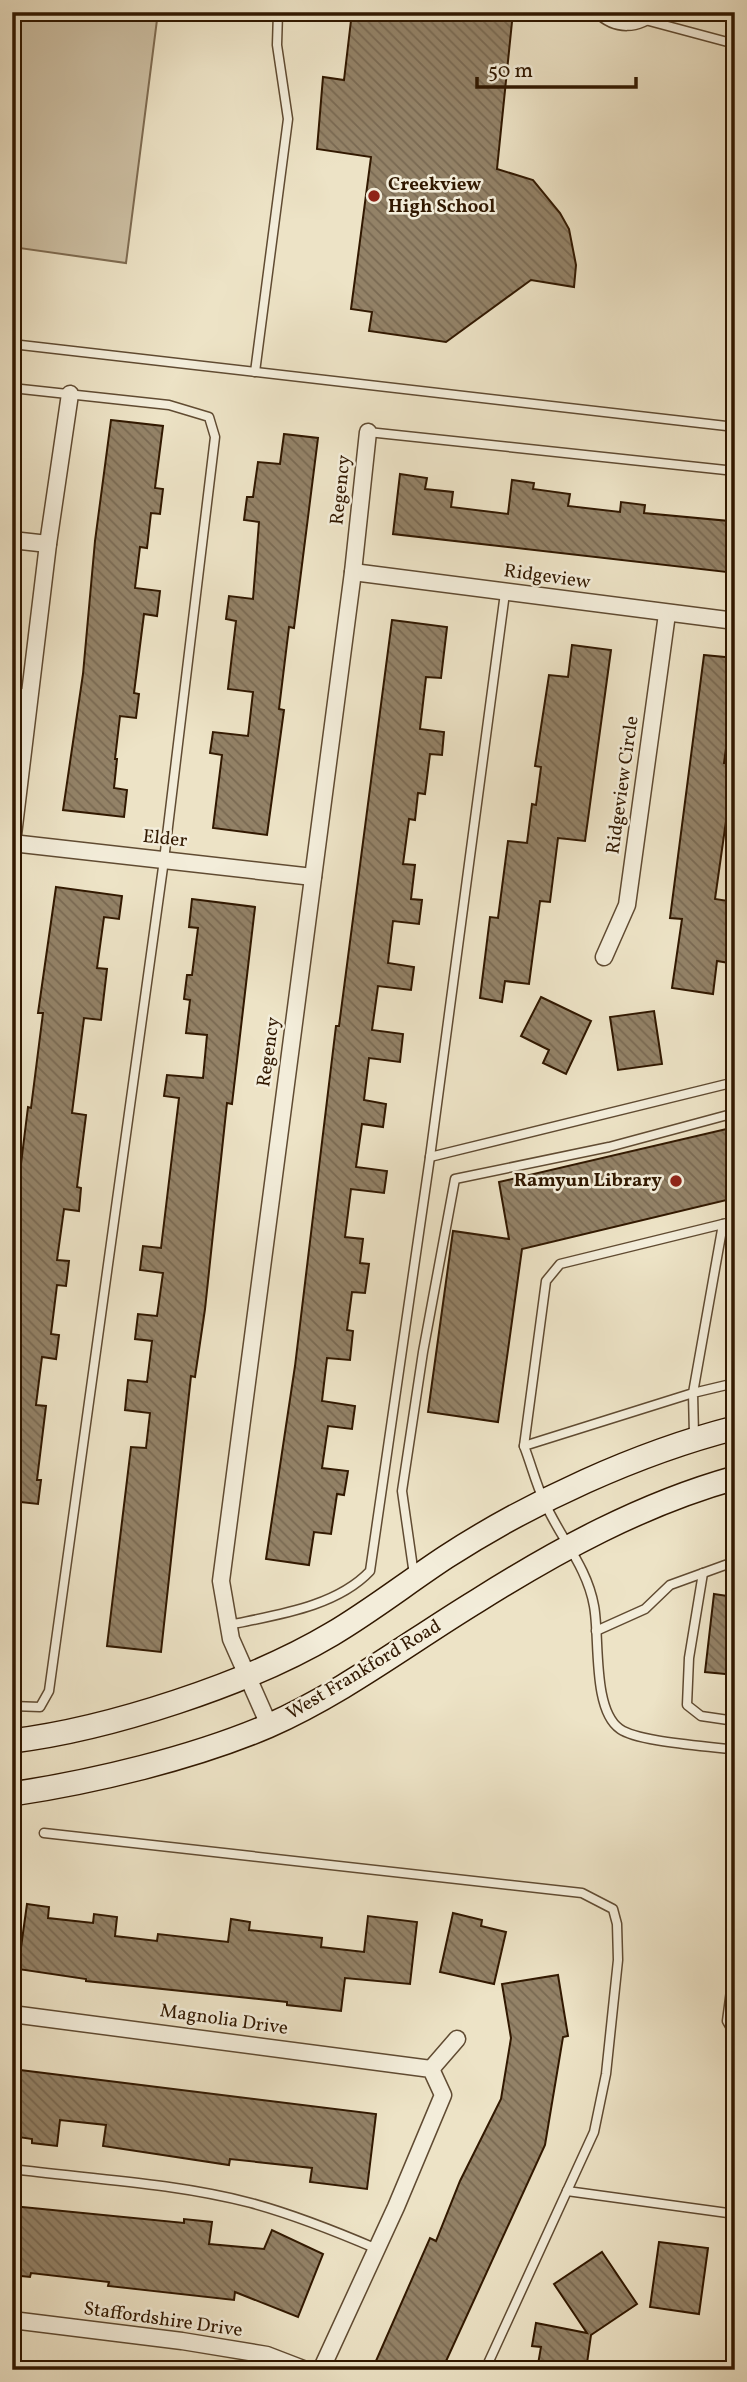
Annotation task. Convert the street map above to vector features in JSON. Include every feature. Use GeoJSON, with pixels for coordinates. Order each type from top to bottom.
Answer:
{"type":"FeatureCollection","features":[{"type":"Feature","properties":{"kind":"main road"},"geometry":{"type":"LineString","coordinates":[[12,1741],[46,1737],[163,1706],[248,1673],[332,1634],[449,1555],[544,1503],[606,1472],[694,1438],[735,1428]]}},
{"type":"Feature","properties":{"kind":"main road","name":"West Frankford Road"},"geometry":{"type":"LineString","coordinates":[[12,1794],[97,1779],[269,1726],[391,1659],[476,1601],[570,1545],[653,1506],[735,1478]]}},
{"type":"Feature","properties":{"kind":"street"},"geometry":{"type":"LineString","coordinates":[[12,843],[47,544],[70,394]]}},
{"type":"Feature","properties":{"kind":"street","name":"Regency"},"geometry":{"type":"LineString","coordinates":[[269,1726],[232,1639],[221,1581],[354,572],[368,432]]}},
{"type":"Feature","properties":{"kind":"street"},"geometry":{"type":"LineString","coordinates":[[12,540],[47,544]]}},
{"type":"Feature","properties":{"kind":"street","name":"Ridgeview"},"geometry":{"type":"LineString","coordinates":[[354,572],[735,621]]}},
{"type":"Feature","properties":{"kind":"street","name":"Ridgeview Circle"},"geometry":{"type":"LineString","coordinates":[[604,957],[627,905],[667,614]]}},
{"type":"Feature","properties":{"kind":"street","name":"Elder"},"geometry":{"type":"LineString","coordinates":[[12,843],[313,877]]}},
{"type":"Feature","properties":{"kind":"street","name":"Magnolia Drive"},"geometry":{"type":"LineString","coordinates":[[12,2014],[430,2069]]}},
{"type":"Feature","properties":{"kind":"street"},"geometry":{"type":"LineString","coordinates":[[321,2370],[377,2249],[443,2095],[430,2069],[457,2039]]}},
{"type":"Feature","properties":{"kind":"street","name":"Staffordshire Drive"},"geometry":{"type":"LineString","coordinates":[[12,2320],[181,2341],[267,2355],[306,2370]]}},
{"type":"Feature","properties":{"kind":"lane"},"geometry":{"type":"LineString","coordinates":[[255,372],[288,118],[277,45],[278,12]]}},
{"type":"Feature","properties":{"kind":"lane"},"geometry":{"type":"LineString","coordinates":[[596,12],[618,26],[635,27],[649,21],[658,12]]}},
{"type":"Feature","properties":{"kind":"lane"},"geometry":{"type":"LineString","coordinates":[[649,21],[735,44]]}},
{"type":"Feature","properties":{"kind":"lane"},"geometry":{"type":"LineString","coordinates":[[12,344],[735,428]]}},
{"type":"Feature","properties":{"kind":"lane"},"geometry":{"type":"LineString","coordinates":[[12,388],[169,405],[209,417],[215,437],[164,860],[49,1691],[40,1707],[12,1706]]}},
{"type":"Feature","properties":{"kind":"lane"},"geometry":{"type":"LineString","coordinates":[[368,432],[735,471]]}},
{"type":"Feature","properties":{"kind":"lane"},"geometry":{"type":"LineString","coordinates":[[229,1625],[334,1598],[357,1584],[370,1571],[430,1157],[505,593]]}},
{"type":"Feature","properties":{"kind":"lane"},"geometry":{"type":"LineString","coordinates":[[12,692],[31,694]]}},
{"type":"Feature","properties":{"kind":"lane"},"geometry":{"type":"LineString","coordinates":[[430,1157],[735,1082]]}},
{"type":"Feature","properties":{"kind":"lane"},"geometry":{"type":"LineString","coordinates":[[415,1578],[402,1491],[423,1352],[455,1179],[609,1147],[735,1113]]}},
{"type":"Feature","properties":{"kind":"lane"},"geometry":{"type":"LineString","coordinates":[[735,1221],[560,1264],[546,1281],[524,1446],[544,1503],[586,1576],[596,1631],[601,1688],[608,1716],[620,1730],[735,1750]]}},
{"type":"Feature","properties":{"kind":"lane"},"geometry":{"type":"LineString","coordinates":[[694,1438],[693,1393],[723,1224]]}},
{"type":"Feature","properties":{"kind":"lane"},"geometry":{"type":"LineString","coordinates":[[524,1446],[693,1393],[735,1383]]}},
{"type":"Feature","properties":{"kind":"lane"},"geometry":{"type":"LineString","coordinates":[[596,1631],[645,1609],[670,1586],[728,1564],[735,1565]]}},
{"type":"Feature","properties":{"kind":"lane"},"geometry":{"type":"LineString","coordinates":[[703,1573],[689,1658],[687,1705],[701,1716],[735,1721]]}},
{"type":"Feature","properties":{"kind":"lane"},"geometry":{"type":"LineString","coordinates":[[44,1833],[582,1894],[613,1909],[617,1924],[618,1961],[606,2074],[594,2132],[485,2370]]}},
{"type":"Feature","properties":{"kind":"lane"},"geometry":{"type":"LineString","coordinates":[[735,1960],[727,2021],[735,2035]]}},
{"type":"Feature","properties":{"kind":"lane"},"geometry":{"type":"LineString","coordinates":[[12,2169],[178,2190],[249,2203],[313,2222],[377,2249]]}},
{"type":"Feature","properties":{"kind":"lane"},"geometry":{"type":"LineString","coordinates":[[567,2191],[735,2214]]}},
{"type":"Feature","properties":{"kind":"shaded area"},"geometry":{"type":"Polygon","coordinates":[[[12,12],[158,12],[126,263],[12,247],[12,12]]]}},
{"type":"Feature","properties":{"kind":"building"},"geometry":{"type":"Polygon","coordinates":[[[352,12],[513,12],[497,169],[533,180],[560,213],[569,229],[576,265],[574,287],[531,280],[446,342],[369,331],[372,312],[351,309],[371,157],[317,149],[323,77],[344,80],[352,12]]]}},
{"type":"Feature","properties":{"kind":"building"},"geometry":{"type":"Polygon","coordinates":[[[111,420],[163,426],[155,488],[163,489],[160,514],[151,513],[147,548],[140,547],[135,588],[160,591],[157,616],[144,614],[134,693],[139,694],[136,718],[120,716],[115,759],[114,788],[127,790],[124,817],[63,810],[83,674],[95,541],[111,420]]]}},
{"type":"Feature","properties":{"kind":"building"},"geometry":{"type":"Polygon","coordinates":[[[284,434],[318,438],[294,628],[289,627],[279,709],[284,710],[267,835],[213,828],[222,755],[210,753],[213,732],[248,736],[253,692],[228,689],[236,621],[226,619],[229,596],[253,599],[259,522],[244,520],[247,497],[253,497],[258,462],[280,464],[284,434]]]}},
{"type":"Feature","properties":{"kind":"building"},"geometry":{"type":"Polygon","coordinates":[[[400,474],[427,478],[425,489],[453,492],[451,507],[508,514],[512,480],[534,483],[533,489],[570,494],[568,506],[620,512],[621,502],[645,505],[644,513],[729,521],[727,540],[735,541],[735,573],[393,534],[400,474]]]}},
{"type":"Feature","properties":{"kind":"building"},"geometry":{"type":"Polygon","coordinates":[[[392,620],[447,627],[441,678],[426,677],[420,729],[444,732],[442,755],[430,754],[425,794],[418,793],[415,820],[409,819],[403,864],[415,865],[411,899],[422,900],[419,924],[393,921],[388,963],[414,967],[411,990],[378,986],[372,1030],[403,1034],[400,1062],[369,1058],[364,1100],[386,1104],[383,1127],[362,1124],[356,1167],[387,1171],[384,1193],[351,1189],[345,1237],[363,1239],[360,1263],[369,1264],[365,1293],[352,1292],[347,1330],[353,1331],[350,1360],[327,1358],[322,1401],[355,1406],[352,1429],[328,1426],[322,1468],[348,1471],[344,1495],[337,1494],[331,1534],[314,1532],[309,1565],[266,1559],[295,1366],[336,1026],[339,1026],[392,620]]]}},
{"type":"Feature","properties":{"kind":"building"},"geometry":{"type":"Polygon","coordinates":[[[572,645],[611,650],[585,841],[558,838],[550,902],[540,901],[529,984],[505,981],[502,1002],[480,998],[490,917],[498,918],[508,841],[527,843],[532,804],[536,805],[541,767],[535,766],[549,675],[568,677],[572,645]]]}},
{"type":"Feature","properties":{"kind":"building"},"geometry":{"type":"Polygon","coordinates":[[[704,655],[735,658],[735,720],[730,719],[724,763],[735,764],[735,822],[726,821],[715,899],[735,902],[735,964],[717,961],[713,994],[672,988],[682,919],[670,918],[704,655]]]}},
{"type":"Feature","properties":{"kind":"building"},"geometry":{"type":"Polygon","coordinates":[[[56,887],[122,896],[119,919],[104,917],[97,968],[107,969],[101,1020],[84,1018],[72,1113],[86,1115],[77,1187],[81,1188],[79,1211],[64,1209],[57,1260],[69,1261],[66,1286],[57,1285],[51,1334],[59,1335],[56,1359],[42,1357],[36,1405],[46,1406],[37,1480],[41,1480],[38,1504],[12,1501],[12,1195],[14,1180],[19,1180],[28,1107],[31,1108],[43,1013],[38,1013],[56,887]]]}},
{"type":"Feature","properties":{"kind":"building"},"geometry":{"type":"Polygon","coordinates":[[[192,899],[255,907],[232,1104],[227,1103],[205,1309],[195,1377],[191,1376],[161,1652],[107,1646],[131,1447],[146,1448],[150,1413],[125,1410],[128,1380],[147,1382],[152,1341],[135,1339],[138,1314],[157,1316],[163,1273],[140,1270],[143,1246],[161,1248],[179,1098],[164,1096],[167,1075],[203,1078],[207,1035],[186,1033],[190,1000],[184,999],[187,975],[192,975],[198,928],[189,927],[192,899]]]}},
{"type":"Feature","properties":{"kind":"building"},"geometry":{"type":"Polygon","coordinates":[[[541,997],[591,1021],[566,1074],[543,1063],[549,1050],[521,1036],[541,997]]]}},
{"type":"Feature","properties":{"kind":"building"},"geometry":{"type":"Polygon","coordinates":[[[654,1011],[662,1064],[618,1070],[610,1017],[654,1011]]]}},
{"type":"Feature","properties":{"kind":"building"},"geometry":{"type":"Polygon","coordinates":[[[735,1127],[735,1198],[522,1249],[498,1422],[428,1412],[453,1231],[509,1239],[499,1182],[735,1127]]]}},
{"type":"Feature","properties":{"kind":"building"},"geometry":{"type":"Polygon","coordinates":[[[714,1594],[735,1597],[735,1675],[705,1672],[714,1594]]]}},
{"type":"Feature","properties":{"kind":"building"},"geometry":{"type":"Polygon","coordinates":[[[27,1904],[49,1907],[48,1918],[93,1923],[94,1914],[117,1917],[115,1936],[157,1941],[158,1934],[228,1942],[231,1919],[250,1922],[249,1930],[322,1938],[321,1947],[364,1952],[368,1916],[417,1922],[410,1984],[345,1978],[341,2011],[287,2005],[287,2002],[86,1981],[18,1969],[27,1904]]]}},
{"type":"Feature","properties":{"kind":"building"},"geometry":{"type":"Polygon","coordinates":[[[453,1913],[482,1920],[481,1926],[506,1932],[494,1984],[440,1972],[453,1913]]]}},
{"type":"Feature","properties":{"kind":"building"},"geometry":{"type":"Polygon","coordinates":[[[558,1975],[568,2036],[563,2037],[545,2145],[442,2370],[372,2370],[430,2238],[436,2241],[460,2181],[501,2099],[511,2038],[502,1984],[558,1975]]]}},
{"type":"Feature","properties":{"kind":"building"},"geometry":{"type":"Polygon","coordinates":[[[12,2069],[376,2114],[367,2189],[310,2182],[312,2168],[230,2159],[229,2165],[103,2146],[106,2125],[60,2120],[57,2146],[32,2143],[32,2139],[12,2136],[12,2069]]]}},
{"type":"Feature","properties":{"kind":"building"},"geometry":{"type":"Polygon","coordinates":[[[12,2206],[184,2223],[184,2219],[212,2222],[209,2244],[264,2249],[272,2230],[323,2254],[298,2317],[235,2292],[234,2300],[108,2286],[109,2282],[31,2273],[30,2277],[12,2275],[12,2206]]]}},
{"type":"Feature","properties":{"kind":"building"},"geometry":{"type":"Polygon","coordinates":[[[659,2242],[708,2248],[699,2314],[650,2307],[659,2242]]]}},
{"type":"Feature","properties":{"kind":"building"},"geometry":{"type":"Polygon","coordinates":[[[602,2252],[637,2304],[591,2335],[586,2370],[537,2370],[541,2347],[532,2346],[536,2323],[587,2333],[554,2284],[602,2252]]]}},
{"type":"Feature","properties":{"kind":"place","name":"Creekview High School"},"geometry":{"type":"Point","coordinates":[374,196]}},
{"type":"Feature","properties":{"kind":"place","name":"Ramyun Library"},"geometry":{"type":"Point","coordinates":[676,1181]}}]}
